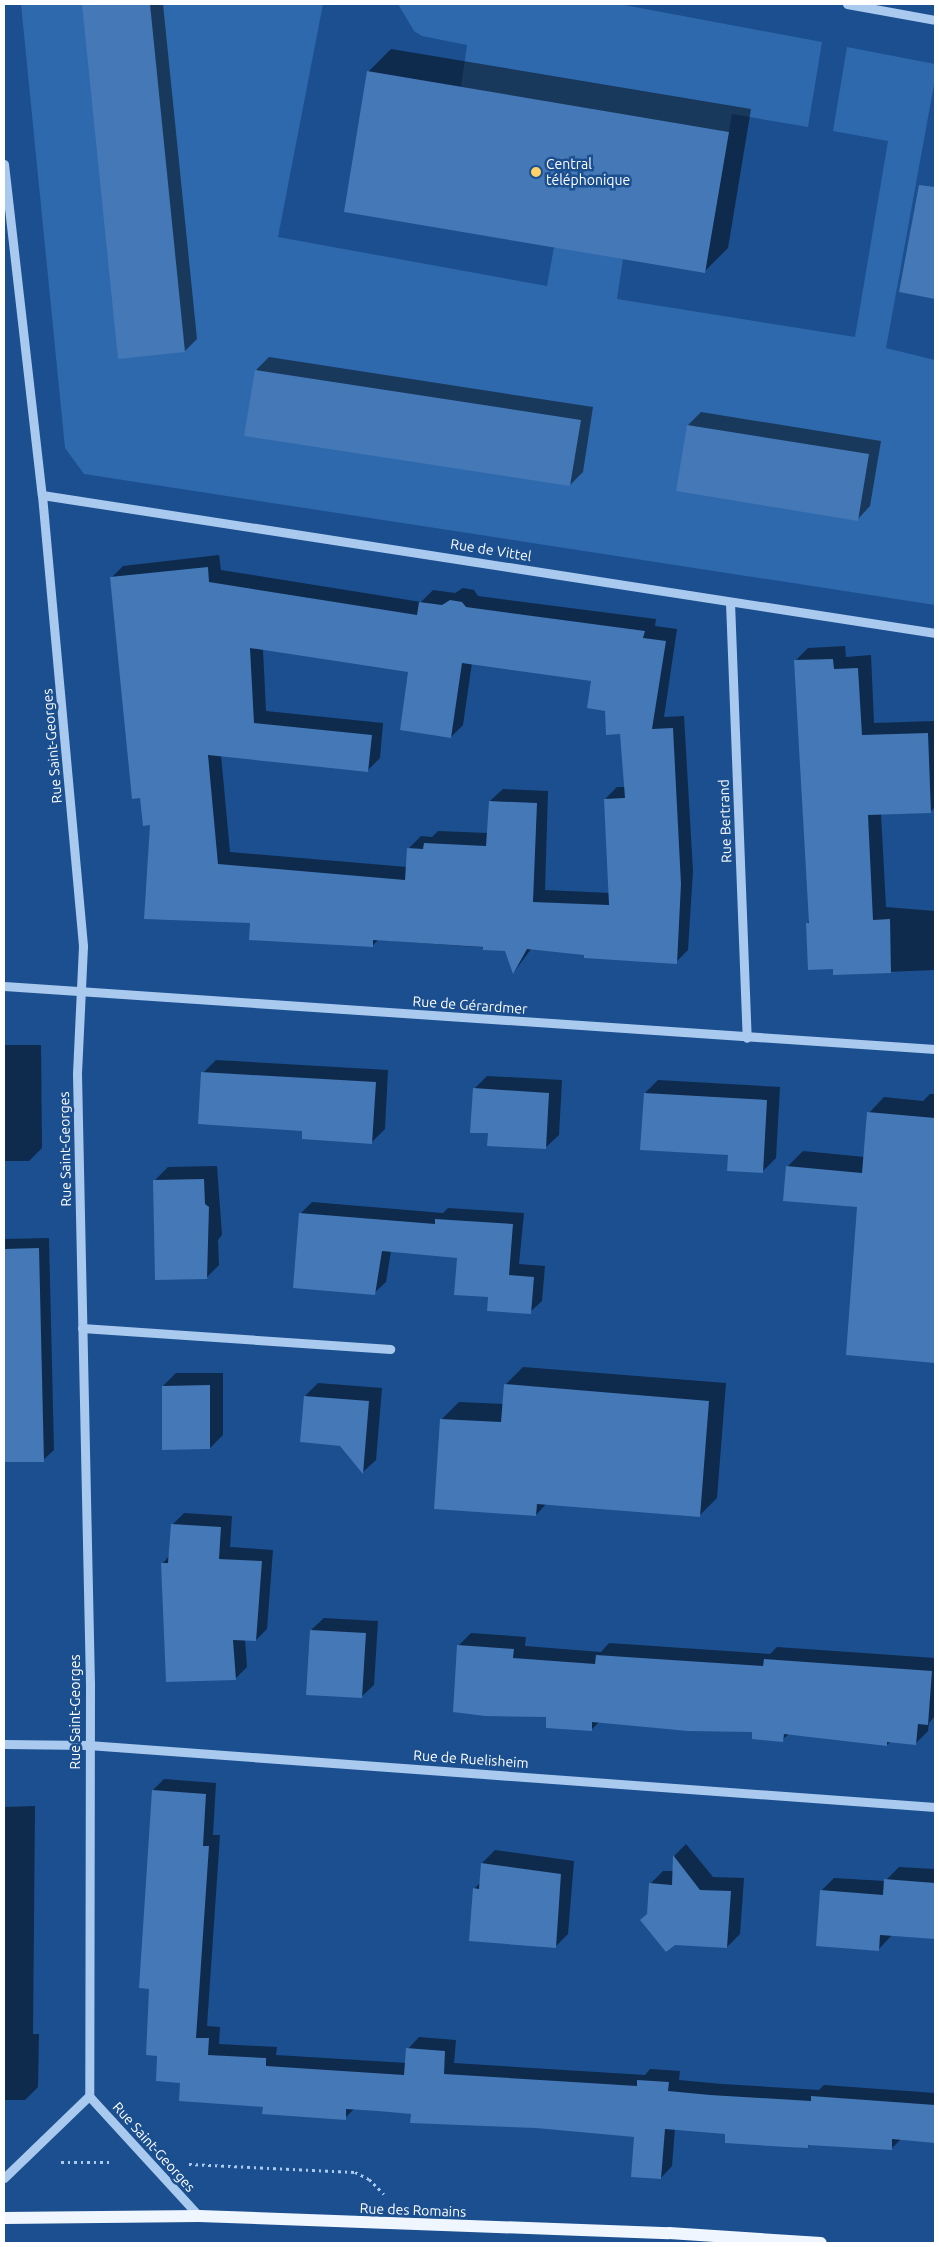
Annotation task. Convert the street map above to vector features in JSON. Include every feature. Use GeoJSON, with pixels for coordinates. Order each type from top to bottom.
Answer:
{"type":"FeatureCollection","features":[{"type":"Feature","properties":{"kind":"main road","name":"Rue des Romains"},"geometry":{"type":"LineString","coordinates":[[4,2218],[199,2216],[669,2234],[822,2243]]}},
{"type":"Feature","properties":{"kind":"street"},"geometry":{"type":"LineString","coordinates":[[847,4],[935,20]]}},
{"type":"Feature","properties":{"kind":"street","name":"Rue Saint-Georges"},"geometry":{"type":"LineString","coordinates":[[4,164],[42,495],[84,946],[77,1074],[90,1683],[88,1745],[89,2096],[199,2216]]}},
{"type":"Feature","properties":{"kind":"street","name":"Rue de Vittel"},"geometry":{"type":"LineString","coordinates":[[42,495],[935,633]]}},
{"type":"Feature","properties":{"kind":"street","name":"Rue Bertrand"},"geometry":{"type":"LineString","coordinates":[[730,602],[747,1038]]}},
{"type":"Feature","properties":{"kind":"street","name":"Rue de Gérardmer"},"geometry":{"type":"LineString","coordinates":[[4,986],[747,1038],[935,1049]]}},
{"type":"Feature","properties":{"kind":"street"},"geometry":{"type":"LineString","coordinates":[[82,1328],[390,1350]]}},
{"type":"Feature","properties":{"kind":"street","name":"Rue de Ruelisheim"},"geometry":{"type":"LineString","coordinates":[[4,1744],[88,1745],[935,1807]]}},
{"type":"Feature","properties":{"kind":"street"},"geometry":{"type":"LineString","coordinates":[[4,2178],[89,2096]]}},
{"type":"Feature","properties":{"kind":"path"},"geometry":{"type":"LineString","coordinates":[[20,2161],[150,2162],[355,2172],[369,2179],[414,2225]]}},
{"type":"Feature","properties":{"kind":"shaded area"},"geometry":{"type":"Polygon","coordinates":[[[21,4],[323,4],[278,237],[547,286],[554,247],[623,259],[617,299],[855,337],[888,141],[833,131],[847,47],[935,64],[935,79],[886,348],[935,360],[935,605],[84,474],[65,448],[21,4]]]}},
{"type":"Feature","properties":{"kind":"shaded area"},"geometry":{"type":"Polygon","coordinates":[[[398,4],[619,4],[822,42],[808,127],[732,114],[729,132],[461,87],[467,45],[422,36],[414,31],[398,4]]]}},
{"type":"Feature","properties":{"kind":"building"},"geometry":{"type":"Polygon","coordinates":[[[82,4],[150,4],[185,352],[118,359],[82,4]]]}},
{"type":"Feature","properties":{"kind":"building","name":"Central téléphonique"},"geometry":{"type":"Polygon","coordinates":[[[367,71],[729,132],[705,273],[344,212],[367,71]]]}},
{"type":"Feature","properties":{"kind":"building"},"geometry":{"type":"Polygon","coordinates":[[[919,185],[935,187],[935,299],[899,292],[919,185]]]}},
{"type":"Feature","properties":{"kind":"building"},"geometry":{"type":"Polygon","coordinates":[[[255,370],[581,420],[570,486],[244,436],[255,370]]]}},
{"type":"Feature","properties":{"kind":"building"},"geometry":{"type":"Polygon","coordinates":[[[687,425],[869,454],[858,521],[676,491],[687,425]]]}},
{"type":"Feature","properties":{"kind":"building"},"geometry":{"type":"Polygon","coordinates":[[[208,567],[209,582],[417,615],[419,602],[442,605],[450,600],[462,602],[466,607],[645,631],[643,638],[666,641],[652,729],[673,728],[681,884],[677,964],[584,958],[584,955],[527,949],[513,974],[505,951],[483,950],[483,947],[373,940],[373,947],[249,940],[250,923],[144,919],[150,825],[143,826],[140,798],[132,799],[110,577],[208,567]],[[250,648],[254,723],[372,735],[368,772],[208,755],[218,864],[405,880],[407,848],[423,849],[424,843],[486,846],[489,801],[537,803],[533,902],[609,905],[604,799],[625,798],[620,734],[606,735],[605,711],[587,708],[591,681],[462,663],[451,738],[400,730],[408,672],[250,648]]]}},
{"type":"Feature","properties":{"kind":"building"},"geometry":{"type":"Polygon","coordinates":[[[833,659],[834,669],[858,668],[862,735],[928,733],[931,813],[868,815],[873,920],[890,919],[891,973],[833,975],[833,969],[808,970],[806,923],[809,923],[794,660],[833,659]]]}},
{"type":"Feature","properties":{"kind":"building"},"geometry":{"type":"Polygon","coordinates":[[[201,1072],[376,1082],[372,1144],[302,1139],[302,1131],[198,1124],[201,1072]]]}},
{"type":"Feature","properties":{"kind":"building"},"geometry":{"type":"Polygon","coordinates":[[[473,1088],[549,1093],[546,1149],[487,1146],[488,1133],[470,1133],[473,1088]]]}},
{"type":"Feature","properties":{"kind":"building"},"geometry":{"type":"Polygon","coordinates":[[[644,1093],[767,1100],[763,1173],[727,1171],[728,1155],[640,1150],[644,1093]]]}},
{"type":"Feature","properties":{"kind":"building"},"geometry":{"type":"Polygon","coordinates":[[[867,1112],[935,1118],[935,1363],[846,1355],[857,1207],[783,1201],[786,1166],[862,1173],[867,1112]]]}},
{"type":"Feature","properties":{"kind":"building"},"geometry":{"type":"Polygon","coordinates":[[[204,1179],[205,1204],[209,1207],[207,1279],[155,1280],[153,1180],[204,1179]]]}},
{"type":"Feature","properties":{"kind":"building"},"geometry":{"type":"Polygon","coordinates":[[[299,1213],[435,1224],[435,1219],[513,1224],[509,1275],[534,1277],[531,1314],[487,1311],[488,1297],[454,1295],[457,1258],[382,1251],[375,1295],[293,1288],[299,1213]]]}},
{"type":"Feature","properties":{"kind":"building"},"geometry":{"type":"Polygon","coordinates":[[[39,1248],[44,1462],[4,1462],[4,1249],[39,1248]]]}},
{"type":"Feature","properties":{"kind":"building"},"geometry":{"type":"Polygon","coordinates":[[[504,1384],[709,1401],[700,1517],[537,1504],[536,1516],[434,1509],[440,1419],[501,1422],[504,1384]]]}},
{"type":"Feature","properties":{"kind":"building"},"geometry":{"type":"Polygon","coordinates":[[[210,1385],[210,1449],[162,1450],[162,1386],[210,1385]]]}},
{"type":"Feature","properties":{"kind":"building"},"geometry":{"type":"Polygon","coordinates":[[[304,1396],[369,1401],[363,1474],[340,1446],[300,1442],[304,1396]]]}},
{"type":"Feature","properties":{"kind":"building"},"geometry":{"type":"Polygon","coordinates":[[[171,1524],[221,1527],[219,1559],[262,1561],[256,1641],[233,1640],[236,1680],[166,1682],[161,1563],[168,1563],[171,1524]]]}},
{"type":"Feature","properties":{"kind":"building"},"geometry":{"type":"Polygon","coordinates":[[[310,1630],[366,1633],[362,1698],[306,1695],[310,1630]]]}},
{"type":"Feature","properties":{"kind":"building"},"geometry":{"type":"Polygon","coordinates":[[[457,1645],[514,1649],[513,1658],[595,1664],[596,1655],[763,1666],[764,1659],[932,1671],[928,1725],[918,1724],[916,1745],[887,1742],[887,1746],[784,1734],[783,1742],[752,1739],[752,1732],[688,1731],[592,1722],[592,1731],[546,1728],[546,1717],[485,1716],[453,1712],[457,1645]]]}},
{"type":"Feature","properties":{"kind":"building"},"geometry":{"type":"Polygon","coordinates":[[[152,1790],[206,1794],[203,1846],[209,1846],[196,2038],[209,2038],[208,2055],[266,2058],[266,2066],[404,2075],[406,2048],[445,2051],[444,2074],[637,2086],[637,2080],[669,2082],[668,2091],[710,2095],[811,2101],[811,2096],[935,2105],[935,2143],[892,2139],[892,2150],[808,2145],[808,2148],[787,2147],[725,2143],[725,2134],[665,2129],[661,2179],[631,2177],[634,2137],[536,2128],[410,2123],[411,2114],[346,2109],[346,2120],[262,2114],[263,2107],[179,2101],[180,2083],[156,2081],[157,2056],[146,2055],[149,1989],[139,1988],[152,1790]]]}},
{"type":"Feature","properties":{"kind":"building"},"geometry":{"type":"Polygon","coordinates":[[[673,1855],[700,1890],[731,1891],[727,1948],[675,1945],[666,1952],[640,1920],[647,1914],[649,1883],[672,1885],[673,1855]]]}},
{"type":"Feature","properties":{"kind":"building"},"geometry":{"type":"Polygon","coordinates":[[[481,1863],[561,1874],[556,1948],[469,1941],[473,1888],[479,1889],[481,1863]]]}},
{"type":"Feature","properties":{"kind":"building"},"geometry":{"type":"Polygon","coordinates":[[[884,1879],[935,1883],[935,1939],[880,1935],[879,1951],[816,1946],[820,1890],[883,1895],[884,1879]]]}},
{"type":"Feature","properties":{"kind":"place","name":"Central téléphonique"},"geometry":{"type":"Point","coordinates":[536,172]}}]}
